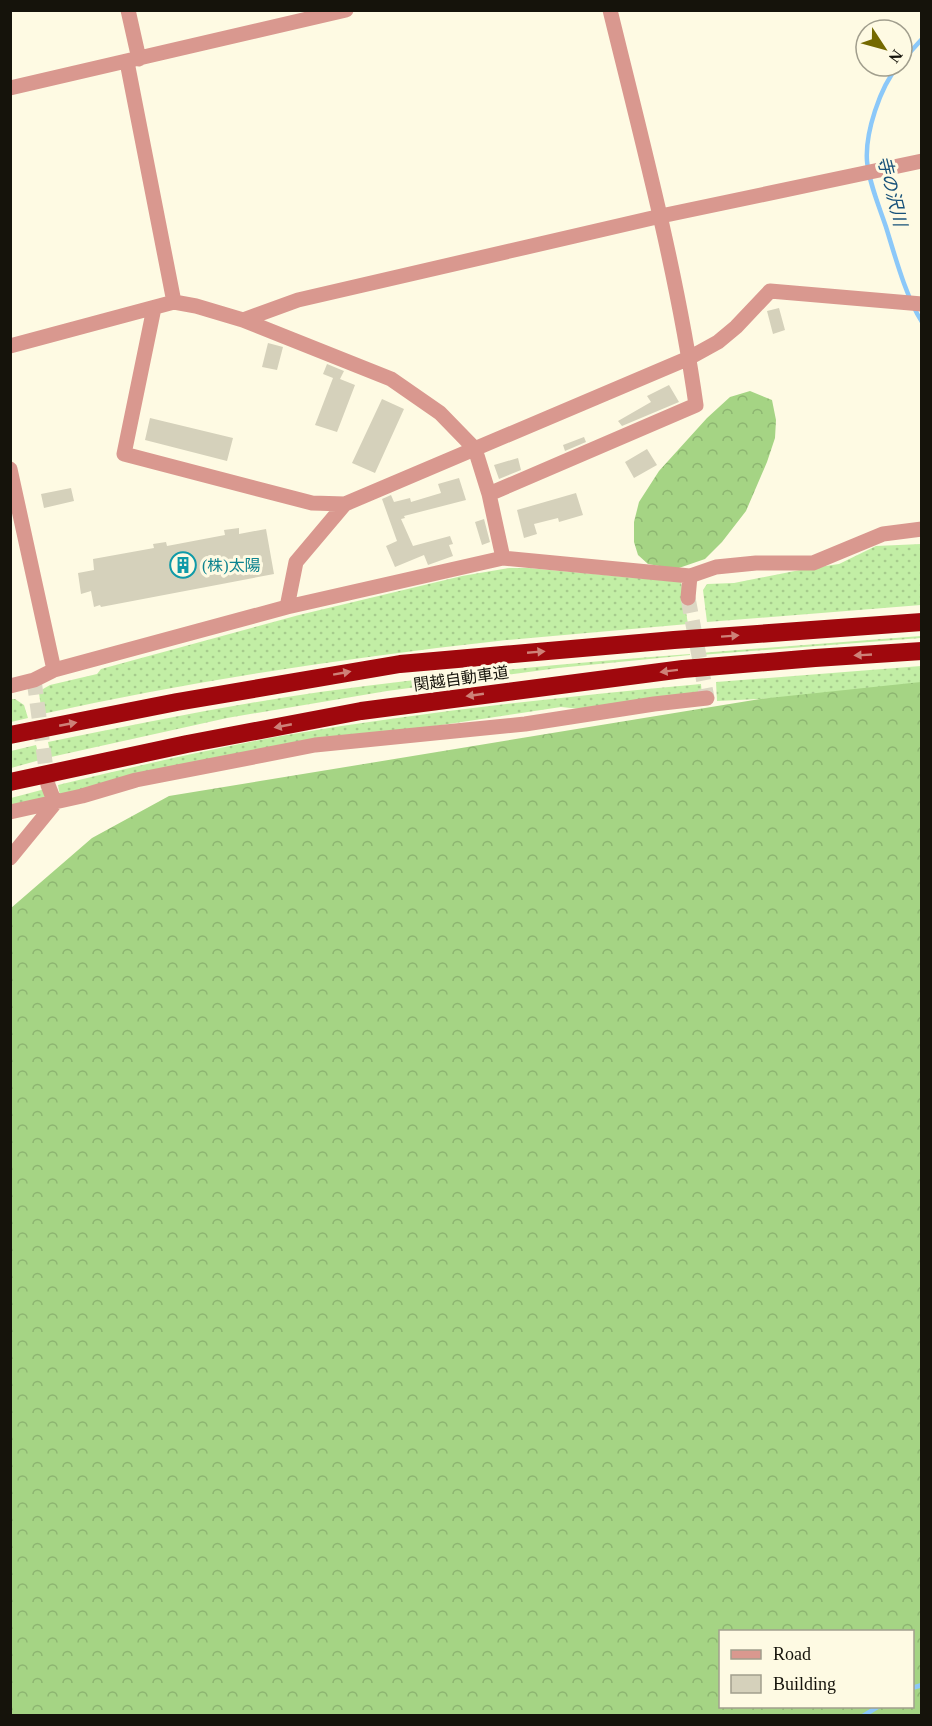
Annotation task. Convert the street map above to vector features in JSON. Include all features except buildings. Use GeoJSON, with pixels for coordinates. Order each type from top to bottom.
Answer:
{"type":"FeatureCollection","features":[{"type":"Feature","properties":{"kind":"highway","name":"関越自動車道"},"geometry":{"type":"LineString","coordinates":[[10,735],[177,702],[400,664],[674,640],[921,622]]}},
{"type":"Feature","properties":{"kind":"highway","name":"関越自動車道"},"geometry":{"type":"LineString","coordinates":[[10,782],[187,744],[361,711],[682,669],[921,651]]}},
{"type":"Feature","properties":{"kind":"street"},"geometry":{"type":"LineString","coordinates":[[128,10],[133,60],[174,302]]}},
{"type":"Feature","properties":{"kind":"street"},"geometry":{"type":"LineString","coordinates":[[10,88],[346,10]]}},
{"type":"Feature","properties":{"kind":"street"},"geometry":{"type":"LineString","coordinates":[[489,494],[696,405],[661,216],[610,10]]}},
{"type":"Feature","properties":{"kind":"street"},"geometry":{"type":"LineString","coordinates":[[243,320],[298,300],[661,216],[921,161]]}},
{"type":"Feature","properties":{"kind":"street"},"geometry":{"type":"LineString","coordinates":[[153,308],[124,454],[312,503],[345,504],[689,358],[718,342],[736,327],[770,291],[914,304]]}},
{"type":"Feature","properties":{"kind":"street"},"geometry":{"type":"LineString","coordinates":[[10,346],[174,302],[243,320],[391,379],[440,413],[475,449],[489,494],[503,558]]}},
{"type":"Feature","properties":{"kind":"street"},"geometry":{"type":"LineString","coordinates":[[10,469],[54,670]]}},
{"type":"Feature","properties":{"kind":"street"},"geometry":{"type":"LineString","coordinates":[[287,607],[296,562],[345,504]]}},
{"type":"Feature","properties":{"kind":"street"},"geometry":{"type":"LineString","coordinates":[[10,686],[34,680],[54,670],[287,607],[503,558],[690,576],[716,567],[756,563],[813,563],[883,534],[921,529]]}},
{"type":"Feature","properties":{"kind":"street"},"geometry":{"type":"LineString","coordinates":[[688,598],[690,576]]}},
{"type":"Feature","properties":{"kind":"street"},"geometry":{"type":"LineString","coordinates":[[10,812],[136,780],[315,745],[525,724],[706,698]]}},
{"type":"Feature","properties":{"kind":"street"},"geometry":{"type":"LineString","coordinates":[[48,785],[55,802]]}},
{"type":"Feature","properties":{"kind":"street"},"geometry":{"type":"LineString","coordinates":[[10,858],[55,802]]}},
{"type":"Feature","properties":{"kind":"green space"},"geometry":{"type":"Polygon","coordinates":[[[750,391],[772,400],[776,420],[775,438],[746,511],[722,542],[705,559],[676,569],[648,564],[638,555],[634,542],[634,522],[639,502],[659,471],[707,418],[730,397],[750,391]]]}},
{"type":"Feature","properties":{"kind":"green space"},"geometry":{"type":"Polygon","coordinates":[[[921,544],[921,605],[707,622],[703,590],[707,584],[734,583],[839,564],[876,546],[921,544]]]}},
{"type":"Feature","properties":{"kind":"green space"},"geometry":{"type":"Polygon","coordinates":[[[509,568],[681,582],[688,624],[498,641],[383,655],[212,681],[42,714],[39,693],[43,689],[50,685],[97,674],[101,669],[299,615],[462,576],[509,568]]]}},
{"type":"Feature","properties":{"kind":"green space"},"geometry":{"type":"Polygon","coordinates":[[[921,636],[921,638],[700,655],[700,653],[921,636]]]}},
{"type":"Feature","properties":{"kind":"green space"},"geometry":{"type":"Polygon","coordinates":[[[690,654],[558,668],[387,691],[227,718],[51,757],[48,742],[320,692],[505,670],[690,654]]]}},
{"type":"Feature","properties":{"kind":"green space"},"geometry":{"type":"Polygon","coordinates":[[[921,666],[921,691],[717,701],[716,682],[921,666]]]}},
{"type":"Feature","properties":{"kind":"green space"},"geometry":{"type":"Polygon","coordinates":[[[921,682],[921,1715],[11,1715],[11,908],[92,838],[169,796],[760,699],[921,682]]]}},
{"type":"Feature","properties":{"kind":"green space"},"geometry":{"type":"Polygon","coordinates":[[[701,684],[702,696],[591,710],[561,707],[315,744],[60,796],[58,785],[225,747],[333,727],[490,706],[701,684]]]}},
{"type":"Feature","properties":{"kind":"green space"},"geometry":{"type":"Polygon","coordinates":[[[11,699],[24,705],[28,718],[11,722],[11,699]]]}},
{"type":"Feature","properties":{"kind":"green space"},"geometry":{"type":"Polygon","coordinates":[[[36,745],[40,760],[11,768],[11,751],[36,745]]]}},
{"type":"Feature","properties":{"kind":"green space"},"geometry":{"type":"Polygon","coordinates":[[[45,789],[45,803],[11,810],[11,798],[45,789]]]}},
{"type":"Feature","properties":{"kind":"waterway","name":"寺の沢川"},"geometry":{"type":"LineString","coordinates":[[914,48],[922,39]]}},
{"type":"Feature","properties":{"kind":"waterway","name":"寺の沢川"},"geometry":{"type":"LineString","coordinates":[[889,78],[871,124],[867,150],[868,169],[901,276],[922,322]]}},
{"type":"Feature","properties":{"kind":"waterway"},"geometry":{"type":"LineString","coordinates":[[914,1687],[922,1685]]}},
{"type":"Feature","properties":{"kind":"waterway"},"geometry":{"type":"LineString","coordinates":[[863,1716],[876,1708]]}},
{"type":"Feature","properties":{"kind":"tunnel"},"geometry":{"type":"LineString","coordinates":[[688,598],[707,698]]}},
{"type":"Feature","properties":{"kind":"tunnel"},"geometry":{"type":"LineString","coordinates":[[34,680],[48,784]]}},
{"type":"Feature","properties":{"kind":"place","name":"(株)太陽"},"geometry":{"type":"Point","coordinates":[183,565]}}]}
